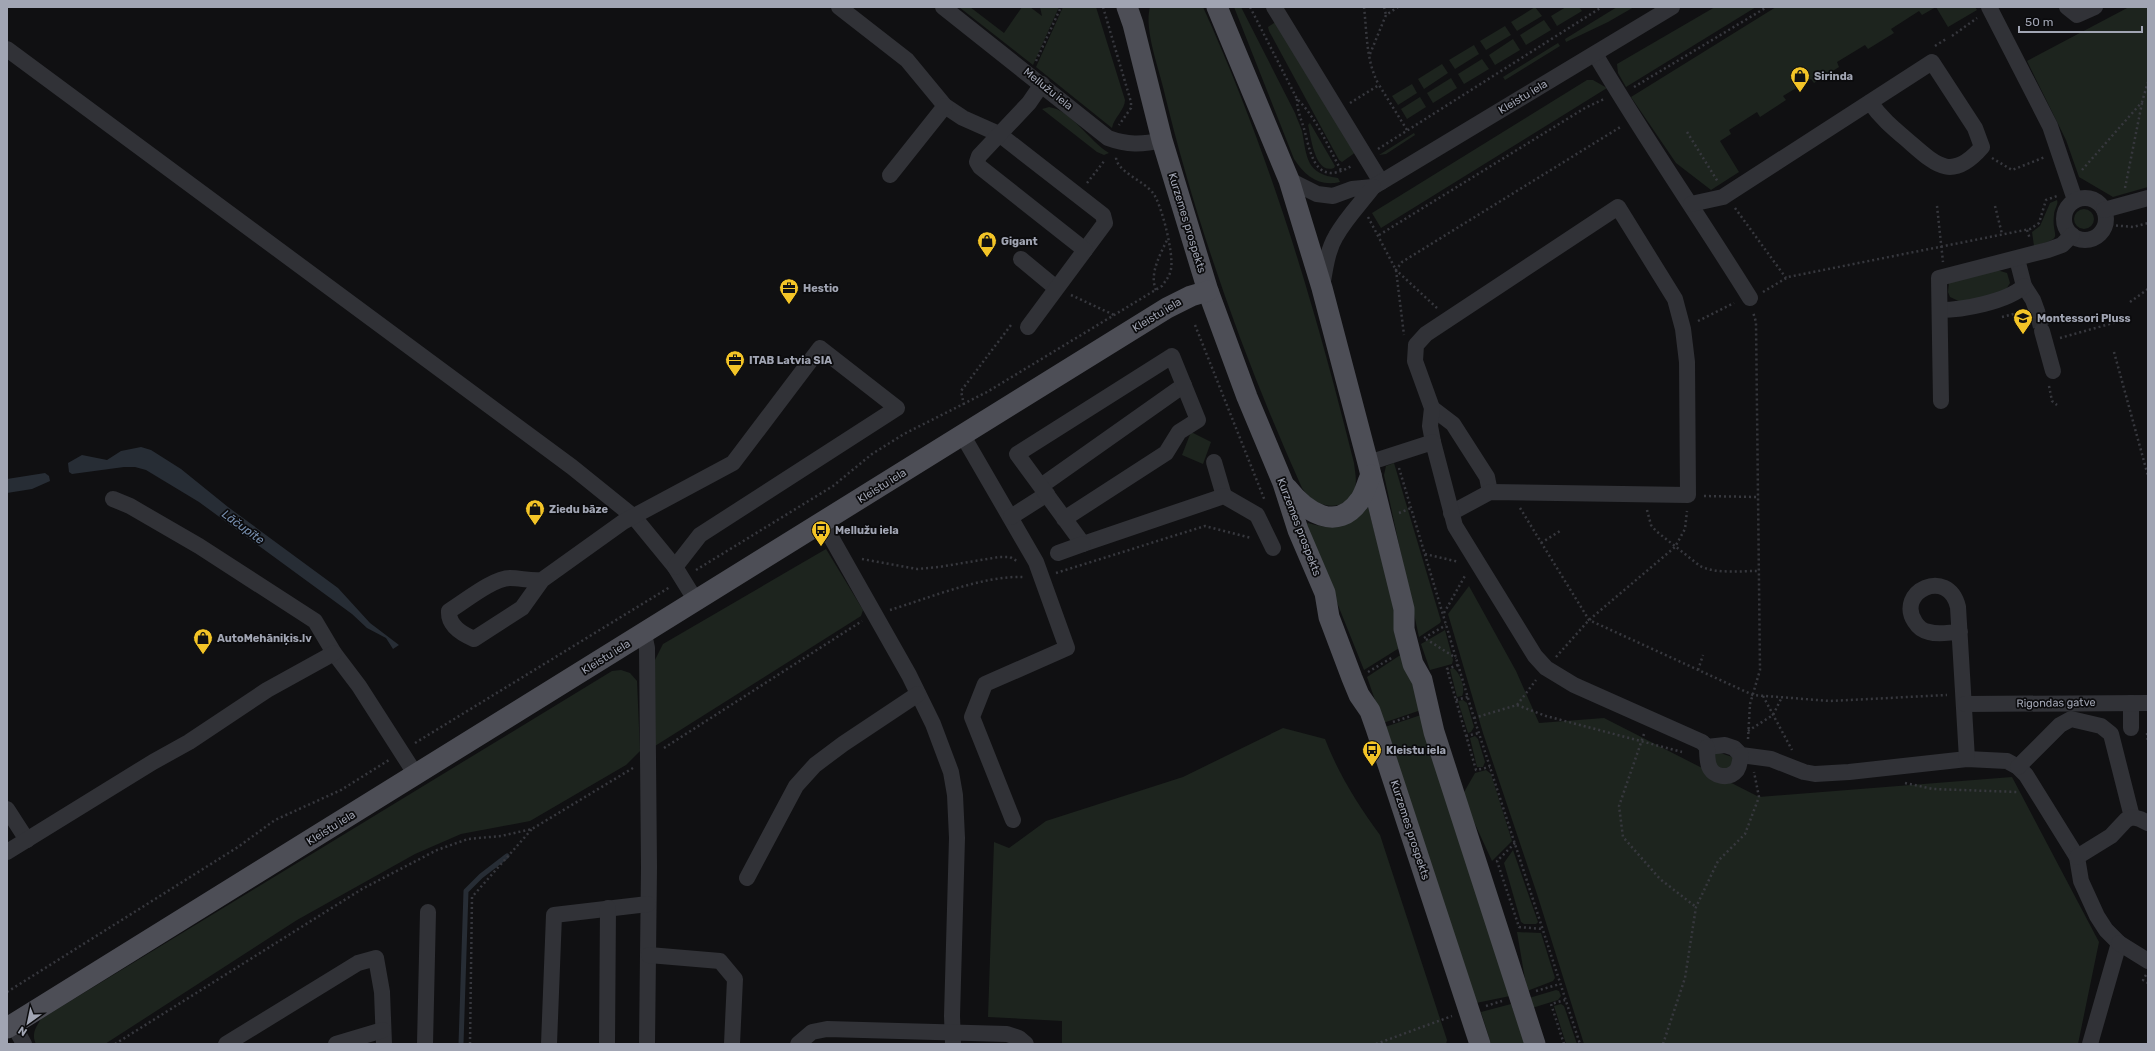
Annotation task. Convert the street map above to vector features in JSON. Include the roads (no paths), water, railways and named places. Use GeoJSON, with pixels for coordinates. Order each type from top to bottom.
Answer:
{"type":"FeatureCollection","features":[{"type":"Feature","properties":{"kind":"main road"},"geometry":{"type":"LineString","coordinates":[[1217,7],[1289,180],[1322,288],[1369,469],[1404,609],[1404,629],[1413,664],[1422,680],[1429,710],[1535,1044]]}},
{"type":"Feature","properties":{"kind":"main road","name":"Kurzemes prospekts"},"geometry":{"type":"LineString","coordinates":[[1131,13],[1162,140],[1208,291],[1247,397],[1283,483],[1298,530],[1325,593],[1329,617],[1337,638],[1359,695],[1370,711],[1480,1044]]}},
{"type":"Feature","properties":{"kind":"main road","name":"Kleistu iela"},"geometry":{"type":"LineString","coordinates":[[10,1026],[696,602],[1167,308],[1191,296],[1208,291]]}},
{"type":"Feature","properties":{"kind":"main road"},"geometry":{"type":"LineString","coordinates":[[1283,483],[1300,504],[1319,515],[1334,517],[1346,513],[1361,499],[1369,469]]}},
{"type":"Feature","properties":{"kind":"street"},"geometry":{"type":"LineString","coordinates":[[839,7],[907,60],[945,106],[963,118],[999,134],[1078,194],[1103,215],[1105,223],[1028,327]]}},
{"type":"Feature","properties":{"kind":"street","name":"Mellužu iela"},"geometry":{"type":"LineString","coordinates":[[944,7],[1108,138],[1125,144],[1162,140]]}},
{"type":"Feature","properties":{"kind":"street"},"geometry":{"type":"LineString","coordinates":[[1274,7],[1336,111],[1366,157],[1377,184]]}},
{"type":"Feature","properties":{"kind":"street","name":"Kleistu iela"},"geometry":{"type":"LineString","coordinates":[[1322,288],[1328,254],[1335,237],[1347,219],[1377,184],[1672,7]]}},
{"type":"Feature","properties":{"kind":"street"},"geometry":{"type":"LineString","coordinates":[[2067,7],[2077,15],[2095,7]]}},
{"type":"Feature","properties":{"kind":"street"},"geometry":{"type":"LineString","coordinates":[[1990,9],[2040,104],[2058,151],[2072,192],[2064,217],[2066,229],[2079,239],[2091,238],[2101,231],[2104,217],[2097,202],[2072,192]]}},
{"type":"Feature","properties":{"kind":"street"},"geometry":{"type":"LineString","coordinates":[[7,49],[572,467],[634,517],[679,573],[696,602]]}},
{"type":"Feature","properties":{"kind":"street"},"geometry":{"type":"LineString","coordinates":[[1595,54],[1634,118],[1692,204],[1750,298]]}},
{"type":"Feature","properties":{"kind":"street"},"geometry":{"type":"LineString","coordinates":[[1692,204],[1723,196],[1932,62],[1975,128],[1982,147],[1973,158],[1965,163],[1952,167],[1938,166],[1882,118],[1870,102]]}},
{"type":"Feature","properties":{"kind":"street"},"geometry":{"type":"LineString","coordinates":[[1042,84],[1029,103],[979,156],[977,162],[980,167],[1085,250]]}},
{"type":"Feature","properties":{"kind":"street"},"geometry":{"type":"LineString","coordinates":[[890,175],[945,106]]}},
{"type":"Feature","properties":{"kind":"street","name":"Kleistu iela"},"geometry":{"type":"LineString","coordinates":[[1289,180],[1318,194],[1332,196],[1352,189],[1377,184]]}},
{"type":"Feature","properties":{"kind":"street"},"geometry":{"type":"LineString","coordinates":[[2104,217],[2121,205],[2148,198]]}},
{"type":"Feature","properties":{"kind":"street"},"geometry":{"type":"LineString","coordinates":[[1451,513],[1490,492],[1688,496],[1687,362],[1683,329],[1675,299],[1618,207],[1426,334],[1416,345],[1415,361],[1432,408],[1430,426],[1433,442],[1451,513],[1459,535],[1526,644],[1546,668],[1574,685],[1702,742],[1707,747],[1708,764],[1712,771],[1720,776],[1728,776],[1734,772],[1746,756]]}},
{"type":"Feature","properties":{"kind":"street"},"geometry":{"type":"LineString","coordinates":[[1941,401],[1939,278],[2056,248],[2072,235]]}},
{"type":"Feature","properties":{"kind":"street"},"geometry":{"type":"LineString","coordinates":[[2017,259],[2024,286],[2033,300],[2032,310]]}},
{"type":"Feature","properties":{"kind":"street"},"geometry":{"type":"LineString","coordinates":[[1021,260],[1056,288]]}},
{"type":"Feature","properties":{"kind":"street"},"geometry":{"type":"LineString","coordinates":[[1940,310],[1965,308],[2007,297],[2024,286]]}},
{"type":"Feature","properties":{"kind":"street"},"geometry":{"type":"LineString","coordinates":[[2044,336],[2054,371]]}},
{"type":"Feature","properties":{"kind":"street"},"geometry":{"type":"LineString","coordinates":[[542,580],[529,581],[510,578],[499,580],[449,611],[449,617],[460,634],[474,639],[522,608],[542,580],[623,522],[733,462],[820,348],[897,408],[700,535],[679,573]]}},
{"type":"Feature","properties":{"kind":"street"},"geometry":{"type":"LineString","coordinates":[[1064,519],[1166,453],[1179,432],[1198,420],[1172,356],[1017,454],[1082,544]]}},
{"type":"Feature","properties":{"kind":"street"},"geometry":{"type":"LineString","coordinates":[[1011,517],[1044,490],[1184,385]]}},
{"type":"Feature","properties":{"kind":"street"},"geometry":{"type":"LineString","coordinates":[[1432,408],[1453,424],[1487,478],[1490,492]]}},
{"type":"Feature","properties":{"kind":"street"},"geometry":{"type":"LineString","coordinates":[[963,436],[1036,562],[1067,648],[985,684],[972,717],[1013,820]]}},
{"type":"Feature","properties":{"kind":"street"},"geometry":{"type":"LineString","coordinates":[[1369,469],[1394,454],[1433,442]]}},
{"type":"Feature","properties":{"kind":"street"},"geometry":{"type":"LineString","coordinates":[[1214,462],[1224,496],[1257,515],[1273,548]]}},
{"type":"Feature","properties":{"kind":"street"},"geometry":{"type":"LineString","coordinates":[[1058,554],[1082,544],[1224,496]]}},
{"type":"Feature","properties":{"kind":"street"},"geometry":{"type":"LineString","coordinates":[[113,499],[130,506],[199,546],[315,621],[334,653],[359,686],[416,775]]}},
{"type":"Feature","properties":{"kind":"street"},"geometry":{"type":"LineString","coordinates":[[823,522],[918,694],[943,750],[951,772],[955,795],[957,838],[953,1038]]}},
{"type":"Feature","properties":{"kind":"street"},"geometry":{"type":"LineString","coordinates":[[1960,632],[1967,759]]}},
{"type":"Feature","properties":{"kind":"street"},"geometry":{"type":"LineString","coordinates":[[644,634],[648,648],[649,956],[647,1044]]}},
{"type":"Feature","properties":{"kind":"street"},"geometry":{"type":"LineString","coordinates":[[7,852],[153,762],[189,742],[267,690],[334,653]]}},
{"type":"Feature","properties":{"kind":"street"},"geometry":{"type":"LineString","coordinates":[[747,878],[796,786],[815,765],[843,744],[918,694]]}},
{"type":"Feature","properties":{"kind":"street","name":"Rigondas gatve"},"geometry":{"type":"LineString","coordinates":[[1964,699],[2148,703]]}},
{"type":"Feature","properties":{"kind":"street"},"geometry":{"type":"LineString","coordinates":[[2131,702],[2132,728]]}},
{"type":"Feature","properties":{"kind":"street"},"geometry":{"type":"LineString","coordinates":[[2018,767],[2060,725],[2071,719],[2101,726],[2111,734],[2132,817]]}},
{"type":"Feature","properties":{"kind":"street"},"geometry":{"type":"LineString","coordinates":[[1707,747],[1725,745],[1734,748],[1746,756],[1783,762],[1804,772],[1828,774],[1967,759],[2007,761],[2018,767],[2026,775],[2077,857],[2081,881],[2097,916],[2106,930],[2118,943],[2148,961]]}},
{"type":"Feature","properties":{"kind":"street"},"geometry":{"type":"LineString","coordinates":[[7,809],[27,840]]}},
{"type":"Feature","properties":{"kind":"street"},"geometry":{"type":"LineString","coordinates":[[2077,857],[2112,836],[2126,820],[2132,817],[2148,823]]}},
{"type":"Feature","properties":{"kind":"street"},"geometry":{"type":"LineString","coordinates":[[549,1044],[554,915],[648,904]]}},
{"type":"Feature","properties":{"kind":"street"},"geometry":{"type":"LineString","coordinates":[[606,1044],[608,908]]}},
{"type":"Feature","properties":{"kind":"street"},"geometry":{"type":"LineString","coordinates":[[425,1044],[428,912]]}},
{"type":"Feature","properties":{"kind":"street"},"geometry":{"type":"LineString","coordinates":[[2090,1044],[2118,943]]}},
{"type":"Feature","properties":{"kind":"street"},"geometry":{"type":"LineString","coordinates":[[649,956],[720,961],[735,979],[732,1044]]}},
{"type":"Feature","properties":{"kind":"street"},"geometry":{"type":"LineString","coordinates":[[226,1044],[358,963],[376,958],[382,992],[383,1037],[336,1044]]}},
{"type":"Feature","properties":{"kind":"street"},"geometry":{"type":"LineString","coordinates":[[10,1026],[24,1044]]}},
{"type":"Feature","properties":{"kind":"street"},"geometry":{"type":"LineString","coordinates":[[798,1044],[812,1032],[827,1030],[953,1038],[1012,1035],[1019,1038],[1026,1044]]}},
{"type":"Feature","properties":{"kind":"water","name":"Lāčupīte"},"geometry":{"type":"Polygon","coordinates":[[[141,447],[151,450],[181,469],[228,507],[338,588],[370,623],[399,645],[393,649],[386,638],[367,628],[352,614],[199,502],[146,470],[135,467],[124,467],[72,474],[69,472],[68,463],[82,455],[107,460],[121,451],[141,447]]]}},
{"type":"Feature","properties":{"kind":"water"},"geometry":{"type":"Polygon","coordinates":[[[45,473],[49,476],[50,481],[32,489],[7,493],[7,479],[45,473]]]}},
{"type":"Feature","properties":{"kind":"waterway"},"geometry":{"type":"LineString","coordinates":[[461,1044],[466,891],[481,876],[507,856]]}},
{"type":"Feature","properties":{"kind":"tunnel"},"geometry":{"type":"LineString","coordinates":[[2037,311],[2042,331]]}},
{"type":"Feature","properties":{"kind":"place","name":"Sirinda"},"geometry":{"type":"Point","coordinates":[1800,93]}},
{"type":"Feature","properties":{"kind":"place","name":"Gigant"},"geometry":{"type":"Point","coordinates":[987,258]}},
{"type":"Feature","properties":{"kind":"place","name":"Hestio"},"geometry":{"type":"Point","coordinates":[789,305]}},
{"type":"Feature","properties":{"kind":"place","name":"Montessori Pluss"},"geometry":{"type":"Point","coordinates":[2023,335]}},
{"type":"Feature","properties":{"kind":"place","name":"ITAB Latvia SIA"},"geometry":{"type":"Point","coordinates":[735,377]}},
{"type":"Feature","properties":{"kind":"place","name":"Ziedu bāze"},"geometry":{"type":"Point","coordinates":[535,526]}},
{"type":"Feature","properties":{"kind":"place","name":"Mellužu iela"},"geometry":{"type":"Point","coordinates":[821,547]}},
{"type":"Feature","properties":{"kind":"place","name":"AutoMehāniķis.lv"},"geometry":{"type":"Point","coordinates":[203,655]}},
{"type":"Feature","properties":{"kind":"place","name":"Kleistu iela"},"geometry":{"type":"Point","coordinates":[1372,767]}}]}
